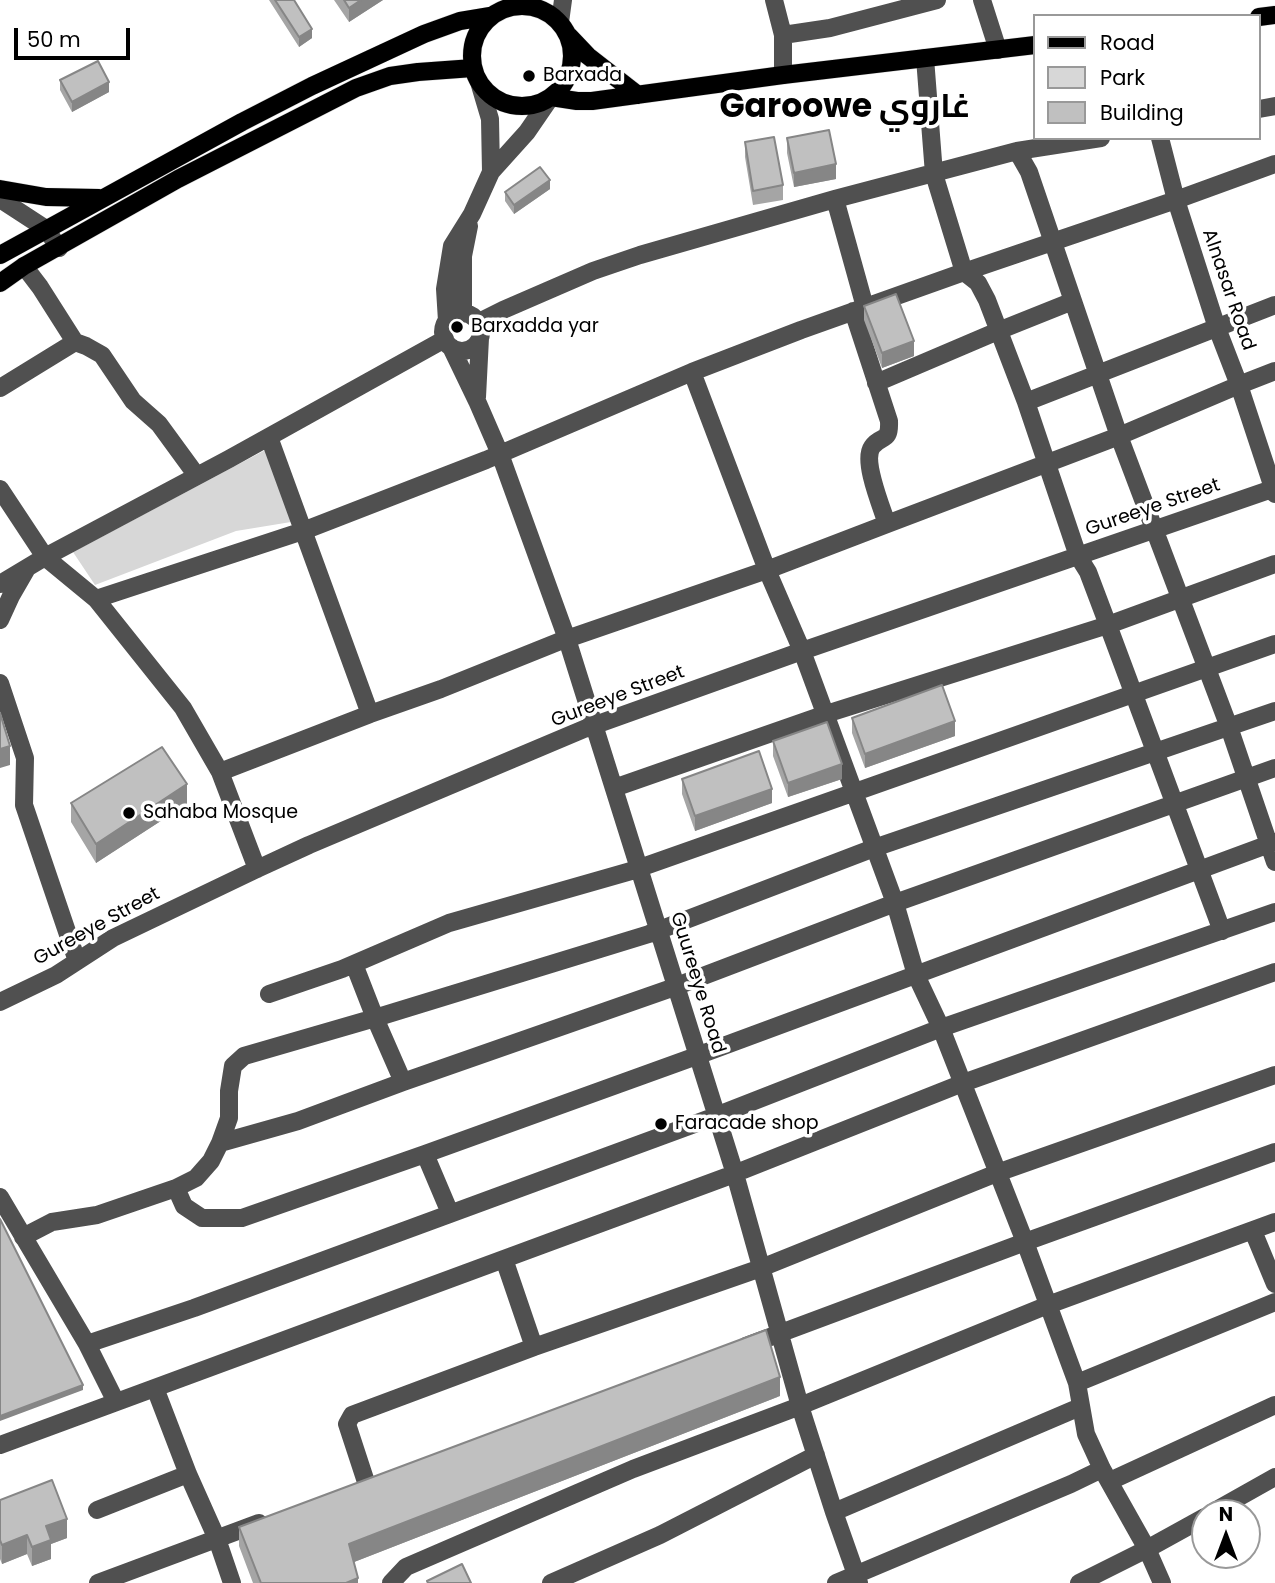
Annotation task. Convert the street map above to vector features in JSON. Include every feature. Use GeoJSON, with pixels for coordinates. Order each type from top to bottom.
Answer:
{"type":"FeatureCollection","features":[{"type":"Feature","properties":{"kind":"main road"},"geometry":{"type":"LineString","coordinates":[[564,28],[572,52],[570,69],[560,89],[551,97],[532,104],[517,105],[502,102],[488,93],[476,75],[471,54],[474,40],[480,27],[490,16],[511,3],[546,12],[564,28],[588,56],[638,94]]}},
{"type":"Feature","properties":{"kind":"main road"},"geometry":{"type":"LineString","coordinates":[[0,255],[312,86],[424,34],[460,21],[490,16]]}},
{"type":"Feature","properties":{"kind":"main road"},"geometry":{"type":"LineString","coordinates":[[551,97],[592,101],[1034,45]]}},
{"type":"Feature","properties":{"kind":"main road"},"geometry":{"type":"LineString","coordinates":[[0,283],[178,179],[356,88],[390,76],[418,72],[476,75]]}},
{"type":"Feature","properties":{"kind":"main road"},"geometry":{"type":"LineString","coordinates":[[0,189],[46,197],[102,198]]}},
{"type":"Feature","properties":{"kind":"street"},"geometry":{"type":"LineString","coordinates":[[563,0],[564,28]]}},
{"type":"Feature","properties":{"kind":"street"},"geometry":{"type":"LineString","coordinates":[[774,0],[783,35],[783,75]]}},
{"type":"Feature","properties":{"kind":"street"},"geometry":{"type":"LineString","coordinates":[[783,35],[830,28],[884,6],[937,0]]}},
{"type":"Feature","properties":{"kind":"street"},"geometry":{"type":"LineString","coordinates":[[982,0],[998,50]]}},
{"type":"Feature","properties":{"kind":"street"},"geometry":{"type":"LineString","coordinates":[[925,58],[934,174],[964,272],[978,283],[987,300],[1027,402],[1078,556],[1088,572],[1135,693],[1222,931]]}},
{"type":"Feature","properties":{"kind":"street"},"geometry":{"type":"LineString","coordinates":[[476,75],[490,119],[491,172]]}},
{"type":"Feature","properties":{"kind":"street"},"geometry":{"type":"LineString","coordinates":[[477,401],[461,330],[463,257],[472,214],[491,172],[527,132],[551,97]]}},
{"type":"Feature","properties":{"kind":"street"},"geometry":{"type":"LineString","coordinates":[[0,584],[45,556],[270,437],[461,330],[593,271],[835,199],[1017,151],[1088,140]]}},
{"type":"Feature","properties":{"kind":"street","name":"Alnasar Road"},"geometry":{"type":"LineString","coordinates":[[1161,140],[1176,200],[1217,328],[1274,490]]}},
{"type":"Feature","properties":{"kind":"street"},"geometry":{"type":"LineString","coordinates":[[1017,151],[1028,172],[1119,436],[1230,727],[1272,843],[1275,862]]}},
{"type":"Feature","properties":{"kind":"street"},"geometry":{"type":"LineString","coordinates":[[96,599],[303,531],[500,454],[692,372],[859,309],[1275,164]]}},
{"type":"Feature","properties":{"kind":"street"},"geometry":{"type":"LineString","coordinates":[[835,199],[876,383],[889,421],[889,432],[870,451],[869,466],[887,524]]}},
{"type":"Feature","properties":{"kind":"street"},"geometry":{"type":"LineString","coordinates":[[0,200],[46,229],[59,248]]}},
{"type":"Feature","properties":{"kind":"street"},"geometry":{"type":"LineString","coordinates":[[24,267],[75,342],[102,355],[134,401],[159,424],[197,476]]}},
{"type":"Feature","properties":{"kind":"street"},"geometry":{"type":"LineString","coordinates":[[876,383],[1073,301]]}},
{"type":"Feature","properties":{"kind":"street"},"geometry":{"type":"LineString","coordinates":[[1027,402],[1275,305]]}},
{"type":"Feature","properties":{"kind":"street","name":"Guureeye Road"},"geometry":{"type":"LineString","coordinates":[[461,330],[477,401],[500,454],[567,639],[735,1174],[800,1406],[857,1579]]}},
{"type":"Feature","properties":{"kind":"street"},"geometry":{"type":"LineString","coordinates":[[0,388],[75,342]]}},
{"type":"Feature","properties":{"kind":"street"},"geometry":{"type":"LineString","coordinates":[[692,372],[854,791],[895,903],[916,975],[941,1028],[1025,1242],[1077,1383],[1086,1434],[1162,1583]]}},
{"type":"Feature","properties":{"kind":"street"},"geometry":{"type":"LineString","coordinates":[[220,772],[567,639],[767,570],[1119,436],[1275,372]]}},
{"type":"Feature","properties":{"kind":"street"},"geometry":{"type":"LineString","coordinates":[[270,437],[370,714]]}},
{"type":"Feature","properties":{"kind":"street"},"geometry":{"type":"LineString","coordinates":[[0,489],[45,556],[96,599],[183,708],[220,772],[257,869]]}},
{"type":"Feature","properties":{"kind":"street","name":"Gureeye Street"},"geometry":{"type":"LineString","coordinates":[[0,1002],[56,975],[113,939],[257,869],[594,726],[1154,529],[1274,490]]}},
{"type":"Feature","properties":{"kind":"street"},"geometry":{"type":"LineString","coordinates":[[614,788],[825,714],[1108,625],[1275,565]]}},
{"type":"Feature","properties":{"kind":"street"},"geometry":{"type":"LineString","coordinates":[[0,620],[28,566]]}},
{"type":"Feature","properties":{"kind":"street"},"geometry":{"type":"LineString","coordinates":[[269,994],[354,964],[449,923],[639,868],[1275,643]]}},
{"type":"Feature","properties":{"kind":"street"},"geometry":{"type":"LineString","coordinates":[[0,683],[25,758],[24,805],[77,961]]}},
{"type":"Feature","properties":{"kind":"street"},"geometry":{"type":"LineString","coordinates":[[23,1237],[52,1222],[97,1216],[176,1188],[196,1178],[211,1161],[220,1143],[229,1118],[233,1066],[244,1056],[658,930],[874,848],[1275,711]]}},
{"type":"Feature","properties":{"kind":"street"},"geometry":{"type":"LineString","coordinates":[[220,1143],[298,1121],[676,986],[895,903],[1275,768]]}},
{"type":"Feature","properties":{"kind":"street"},"geometry":{"type":"LineString","coordinates":[[176,1188],[184,1206],[202,1217],[242,1218],[698,1055],[1272,843]]}},
{"type":"Feature","properties":{"kind":"street"},"geometry":{"type":"LineString","coordinates":[[87,1344],[194,1308],[717,1116],[941,1028],[1275,912]]}},
{"type":"Feature","properties":{"kind":"street"},"geometry":{"type":"LineString","coordinates":[[354,964],[403,1082]]}},
{"type":"Feature","properties":{"kind":"street"},"geometry":{"type":"LineString","coordinates":[[0,1446],[735,1174],[963,1083],[1275,972]]}},
{"type":"Feature","properties":{"kind":"street"},"geometry":{"type":"LineString","coordinates":[[366,1482],[347,1424],[352,1415],[534,1347],[761,1268],[997,1173],[1275,1075]]}},
{"type":"Feature","properties":{"kind":"street"},"geometry":{"type":"LineString","coordinates":[[729,1353],[1275,1152]]}},
{"type":"Feature","properties":{"kind":"street"},"geometry":{"type":"LineString","coordinates":[[425,1154],[450,1213]]}},
{"type":"Feature","properties":{"kind":"street"},"geometry":{"type":"LineString","coordinates":[[1,1201],[87,1344],[116,1402]]}},
{"type":"Feature","properties":{"kind":"street"},"geometry":{"type":"LineString","coordinates":[[391,1583],[406,1567],[633,1469],[800,1406],[1048,1305],[1275,1222]]}},
{"type":"Feature","properties":{"kind":"street"},"geometry":{"type":"LineString","coordinates":[[1253,1231],[1275,1284]]}},
{"type":"Feature","properties":{"kind":"street"},"geometry":{"type":"LineString","coordinates":[[504,1259],[534,1347]]}},
{"type":"Feature","properties":{"kind":"street"},"geometry":{"type":"LineString","coordinates":[[1077,1383],[1275,1302]]}},
{"type":"Feature","properties":{"kind":"street"},"geometry":{"type":"LineString","coordinates":[[155,1388],[188,1474],[217,1539],[232,1583]]}},
{"type":"Feature","properties":{"kind":"street"},"geometry":{"type":"LineString","coordinates":[[836,1583],[857,1579],[1071,1484],[1106,1475],[1275,1405]]}},
{"type":"Feature","properties":{"kind":"street"},"geometry":{"type":"LineString","coordinates":[[834,1512],[1080,1407]]}},
{"type":"Feature","properties":{"kind":"street"},"geometry":{"type":"LineString","coordinates":[[551,1583],[660,1535],[816,1455]]}},
{"type":"Feature","properties":{"kind":"street"},"geometry":{"type":"LineString","coordinates":[[96,1510],[188,1474]]}},
{"type":"Feature","properties":{"kind":"street"},"geometry":{"type":"LineString","coordinates":[[1236,1499],[1275,1477]]}},
{"type":"Feature","properties":{"kind":"street"},"geometry":{"type":"LineString","coordinates":[[98,1583],[279,1515]]}},
{"type":"Feature","properties":{"kind":"street"},"geometry":{"type":"LineString","coordinates":[[1079,1583],[1191,1525]]}},
{"type":"Feature","properties":{"kind":"green space"},"geometry":{"type":"Polygon","coordinates":[[[271,447],[291,522],[236,531],[95,585],[73,552],[271,447]]]}},
{"type":"Feature","properties":{"kind":"building"},"geometry":{"type":"Polygon","coordinates":[[[275,0],[294,0],[312,29],[299,37],[275,0]]]}},
{"type":"Feature","properties":{"kind":"building"},"geometry":{"type":"Polygon","coordinates":[[[344,0],[361,0],[349,8],[344,0]]]}},
{"type":"Feature","properties":{"kind":"building"},"geometry":{"type":"Polygon","coordinates":[[[98,61],[109,82],[72,102],[60,80],[98,61]]]}},
{"type":"Feature","properties":{"kind":"building"},"geometry":{"type":"Polygon","coordinates":[[[829,130],[836,164],[794,173],[787,138],[829,130]]]}},
{"type":"Feature","properties":{"kind":"building"},"geometry":{"type":"Polygon","coordinates":[[[774,137],[783,185],[753,191],[745,142],[774,137]]]}},
{"type":"Feature","properties":{"kind":"building"},"geometry":{"type":"Polygon","coordinates":[[[540,167],[550,180],[514,205],[505,192],[540,167]]]}},
{"type":"Feature","properties":{"kind":"building"},"geometry":{"type":"Polygon","coordinates":[[[896,294],[914,341],[882,353],[864,306],[896,294]]]}},
{"type":"Feature","properties":{"kind":"building"},"geometry":{"type":"Polygon","coordinates":[[[942,685],[955,721],[865,754],[852,718],[942,685]]]}},
{"type":"Feature","properties":{"kind":"building"},"geometry":{"type":"Polygon","coordinates":[[[0,713],[10,746],[0,749],[0,713]]]}},
{"type":"Feature","properties":{"kind":"building"},"geometry":{"type":"Polygon","coordinates":[[[827,722],[842,764],[788,783],[773,741],[827,722]]]}},
{"type":"Feature","properties":{"kind":"building"},"geometry":{"type":"Polygon","coordinates":[[[162,747],[187,784],[96,844],[71,803],[162,747]]]}},
{"type":"Feature","properties":{"kind":"building"},"geometry":{"type":"Polygon","coordinates":[[[759,751],[772,789],[695,816],[682,779],[759,751]]]}},
{"type":"Feature","properties":{"kind":"building"},"geometry":{"type":"Polygon","coordinates":[[[0,1219],[83,1385],[0,1416],[0,1219]]]}},
{"type":"Feature","properties":{"kind":"building"},"geometry":{"type":"Polygon","coordinates":[[[766,1330],[780,1377],[349,1544],[358,1578],[346,1583],[261,1583],[239,1527],[766,1330]]]}},
{"type":"Feature","properties":{"kind":"building"},"geometry":{"type":"Polygon","coordinates":[[[52,1480],[67,1519],[46,1526],[51,1540],[32,1547],[27,1535],[2,1545],[0,1500],[52,1480]]]}},
{"type":"Feature","properties":{"kind":"building"},"geometry":{"type":"Polygon","coordinates":[[[462,1564],[471,1583],[428,1583],[427,1581],[462,1564]]]}},
{"type":"Feature","properties":{"kind":"place","name":"Barxada"},"geometry":{"type":"Point","coordinates":[529,76]}},
{"type":"Feature","properties":{"kind":"place","name":"Barxadda yar"},"geometry":{"type":"Point","coordinates":[457,327]}},
{"type":"Feature","properties":{"kind":"place","name":"Sahaba Mosque"},"geometry":{"type":"Point","coordinates":[129,813]}},
{"type":"Feature","properties":{"kind":"place","name":"Faracade shop"},"geometry":{"type":"Point","coordinates":[661,1124]}},
{"type":"Feature","properties":{"kind":"district","name":"Garoowe غاروي"},"geometry":{"type":"Point","coordinates":[845,109]}}]}
